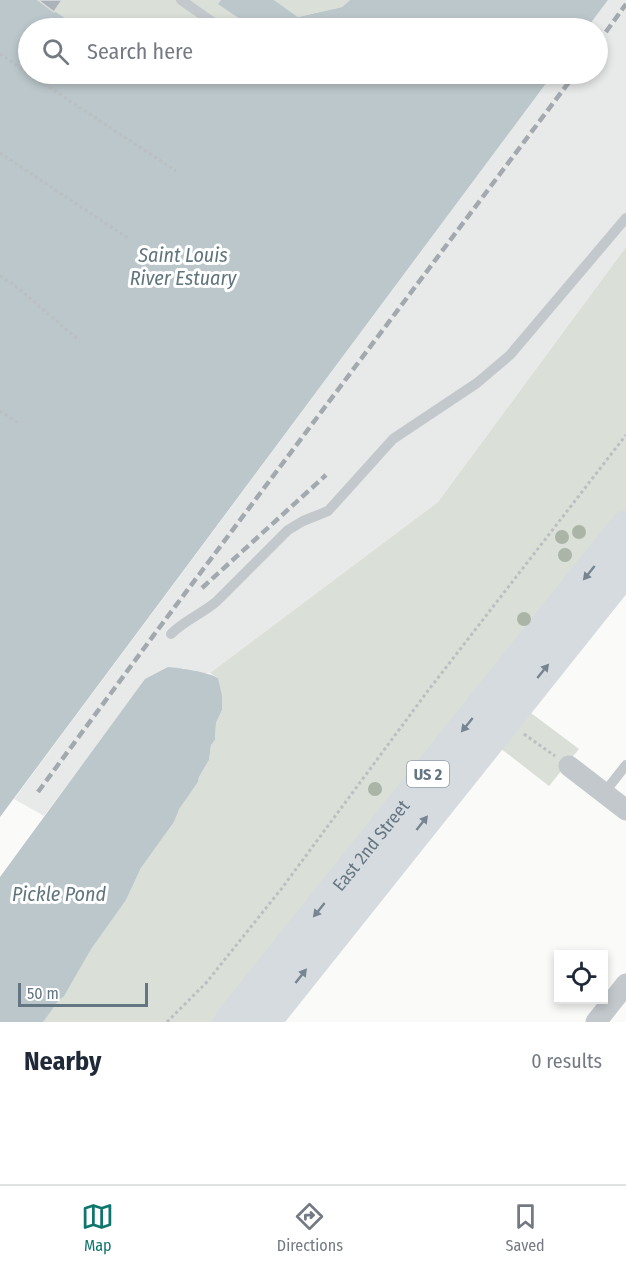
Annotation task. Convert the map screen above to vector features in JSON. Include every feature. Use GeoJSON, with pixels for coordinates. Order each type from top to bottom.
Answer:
{"type":"FeatureCollection","features":[{"type":"Feature","properties":{"kind":"highway","name":"East 2nd Street"},"geometry":{"type":"LineString","coordinates":[[230,1022],[626,527]]}},
{"type":"Feature","properties":{"kind":"highway","name":"East 2nd Street"},"geometry":{"type":"LineString","coordinates":[[264,1022],[626,568]]}},
{"type":"Feature","properties":{"kind":"street"},"geometry":{"type":"LineString","coordinates":[[569,766],[626,810]]}},
{"type":"Feature","properties":{"kind":"street"},"geometry":{"type":"LineString","coordinates":[[596,1022],[626,984]]}},
{"type":"Feature","properties":{"kind":"lane"},"geometry":{"type":"LineString","coordinates":[[181,0],[207,18]]}},
{"type":"Feature","properties":{"kind":"lane"},"geometry":{"type":"LineString","coordinates":[[171,634],[181,624],[212,606],[288,530],[328,511],[393,439],[477,383],[494,369],[522,341],[626,218]]}},
{"type":"Feature","properties":{"kind":"lane"},"geometry":{"type":"LineString","coordinates":[[604,793],[626,765]]}},
{"type":"Feature","properties":{"kind":"path"},"geometry":{"type":"LineString","coordinates":[[0,54],[18,66]]}},
{"type":"Feature","properties":{"kind":"path"},"geometry":{"type":"LineString","coordinates":[[46,84],[176,171]]}},
{"type":"Feature","properties":{"kind":"path"},"geometry":{"type":"LineString","coordinates":[[0,153],[129,239]]}},
{"type":"Feature","properties":{"kind":"path"},"geometry":{"type":"LineString","coordinates":[[0,276],[18,288],[80,340]]}},
{"type":"Feature","properties":{"kind":"path"},"geometry":{"type":"LineString","coordinates":[[0,411],[18,423]]}},
{"type":"Feature","properties":{"kind":"path"},"geometry":{"type":"LineString","coordinates":[[167,1022],[206,983],[275,897],[427,692],[626,435]]}},
{"type":"Feature","properties":{"kind":"path"},"geometry":{"type":"LineString","coordinates":[[517,729],[569,766]]}},
{"type":"Feature","properties":{"kind":"shaded area"},"geometry":{"type":"Polygon","coordinates":[[[38,0],[221,0],[219,4],[240,18],[65,18],[38,0]]]}},
{"type":"Feature","properties":{"kind":"shaded area"},"geometry":{"type":"Polygon","coordinates":[[[274,0],[350,0],[342,7],[298,17],[274,0]]]}},
{"type":"Feature","properties":{"kind":"shaded area"},"geometry":{"type":"Polygon","coordinates":[[[608,0],[626,0],[626,247],[438,502],[210,673],[199,673],[183,668],[146,679],[44,816],[14,799],[546,84],[608,84],[608,18],[594,18],[608,0]]]}},
{"type":"Feature","properties":{"kind":"shaded area"},"geometry":{"type":"Polygon","coordinates":[[[626,247],[626,513],[217,1022],[43,1022],[90,949],[126,900],[141,868],[174,822],[178,809],[198,782],[209,760],[211,745],[215,740],[216,723],[222,710],[218,678],[210,673],[438,502],[626,247]]]}},
{"type":"Feature","properties":{"kind":"shaded area"},"geometry":{"type":"Polygon","coordinates":[[[523,707],[579,749],[549,786],[495,744],[523,707]]]}},
{"type":"Feature","properties":{"kind":"water","name":"Saint Louis River Estuary"},"geometry":{"type":"Polygon","coordinates":[[[0,0],[38,0],[65,18],[18,18],[18,84],[546,84],[0,817],[0,0]]]}},
{"type":"Feature","properties":{"kind":"water"},"geometry":{"type":"Polygon","coordinates":[[[221,0],[274,0],[298,17],[342,7],[350,0],[608,0],[594,18],[239,18],[218,4],[221,0]]]}},
{"type":"Feature","properties":{"kind":"water","name":"Pickle Pond"},"geometry":{"type":"Polygon","coordinates":[[[168,667],[201,672],[218,678],[222,710],[216,723],[215,740],[211,745],[209,760],[198,782],[179,809],[174,822],[141,868],[126,900],[91,949],[64,996],[43,1022],[0,1022],[0,877],[145,679],[168,667]]]}},
{"type":"Feature","properties":{"kind":"building"},"geometry":{"type":"Polygon","coordinates":[[[38,0],[62,0],[54,12],[38,0]]]}},
{"type":"Feature","properties":{"kind":"railway"},"geometry":{"type":"LineString","coordinates":[[608,29],[626,4]]}},
{"type":"Feature","properties":{"kind":"railway"},"geometry":{"type":"LineString","coordinates":[[38,792],[567,84]]}},
{"type":"Feature","properties":{"kind":"railway"},"geometry":{"type":"LineString","coordinates":[[202,588],[326,475]]}}]}
